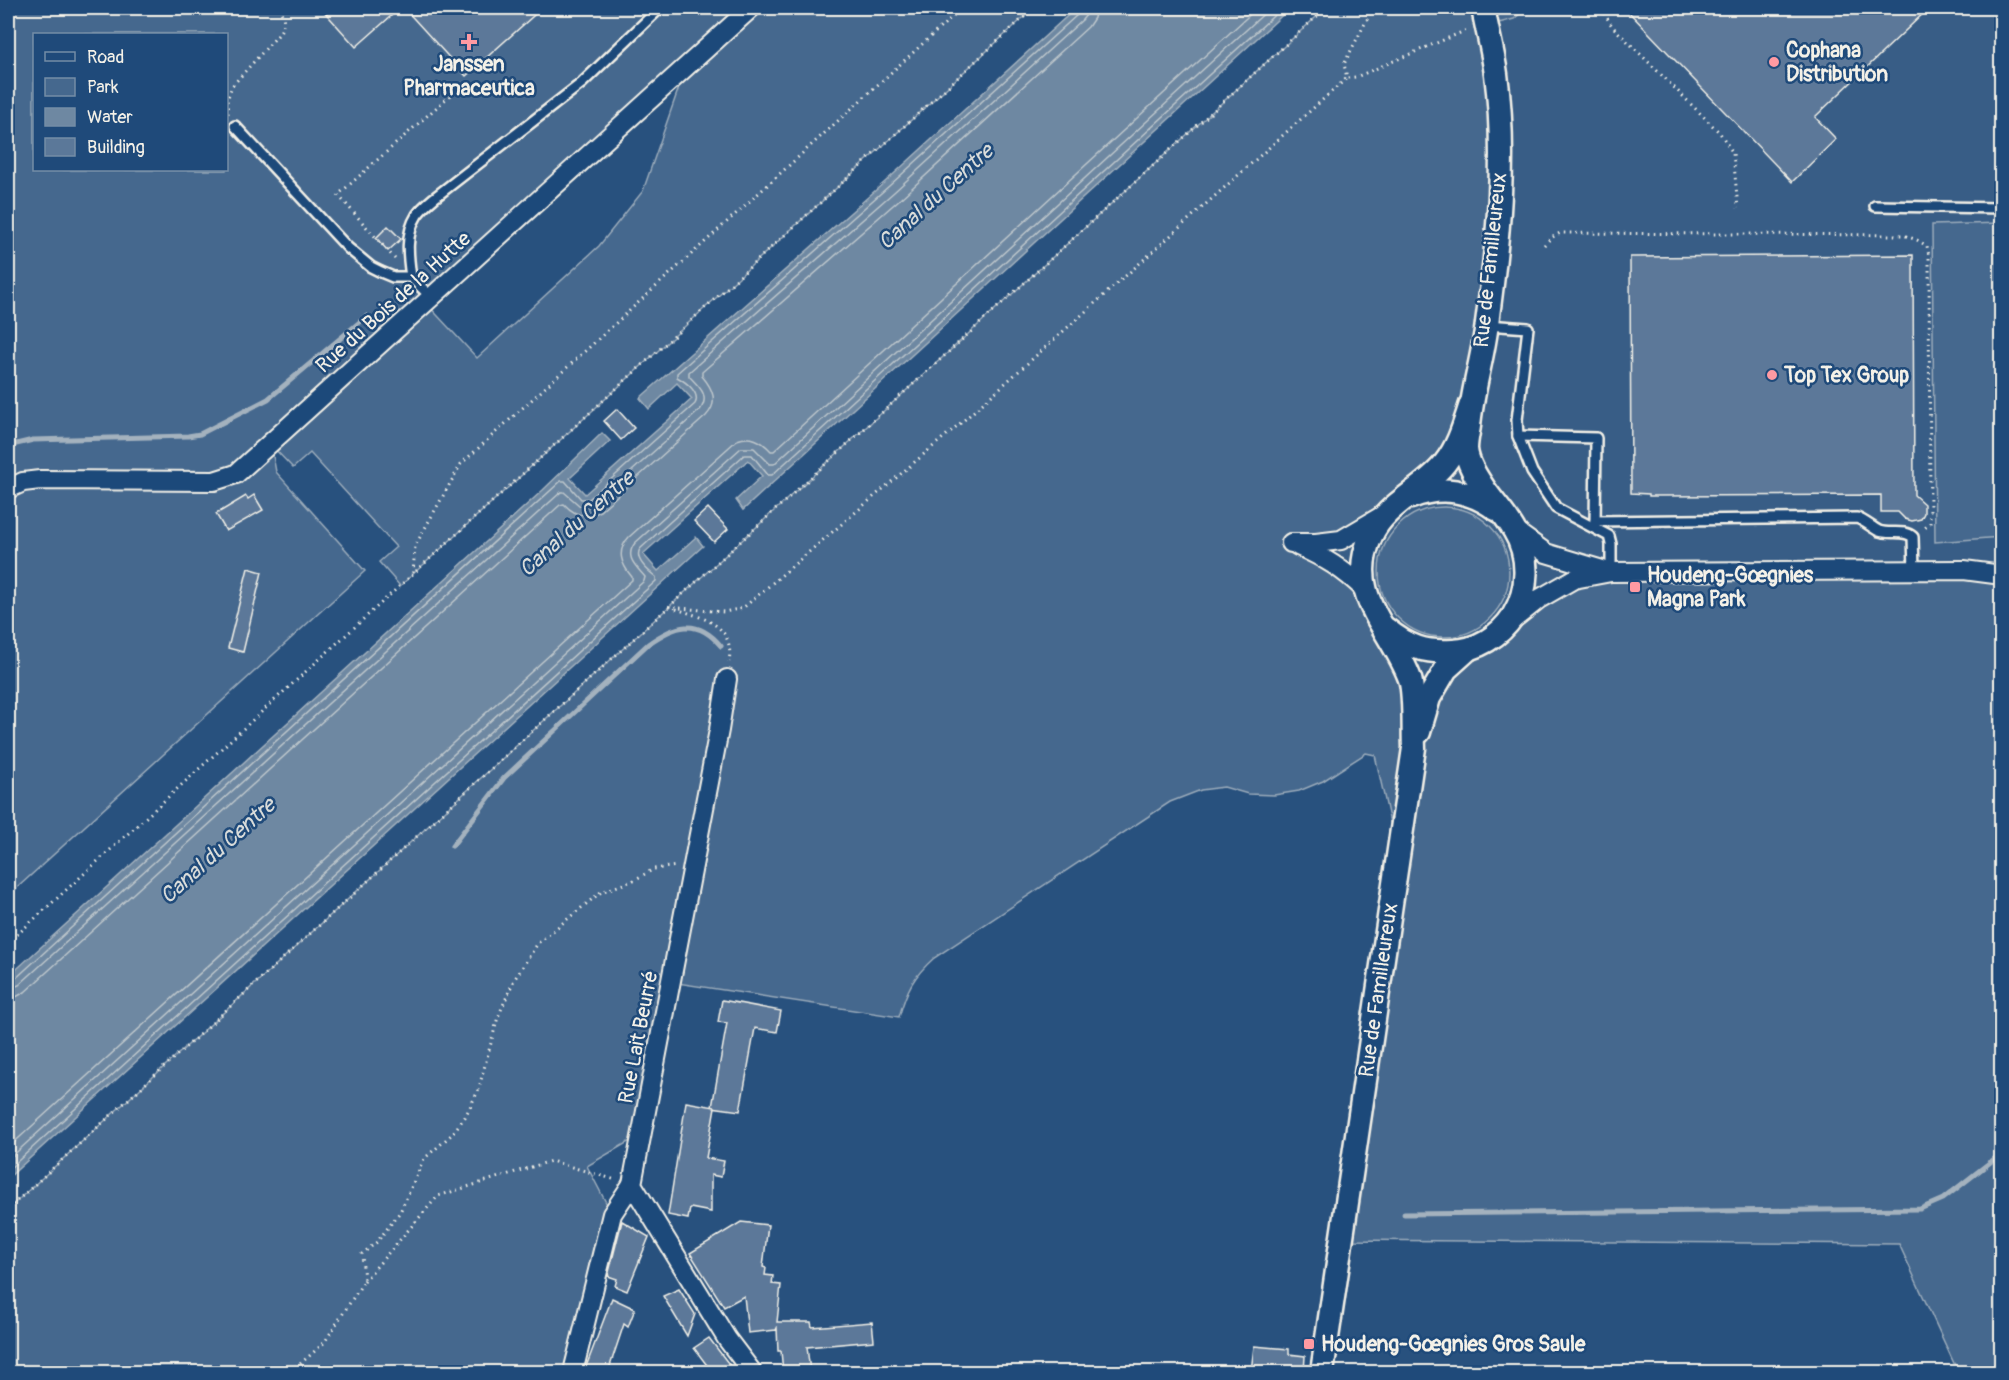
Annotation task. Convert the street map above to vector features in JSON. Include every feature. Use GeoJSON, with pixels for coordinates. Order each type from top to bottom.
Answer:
{"type":"FeatureCollection","features":[{"type":"Feature","properties":{"kind":"street","name":"Rue du Bois de la Hutte"},"geometry":{"type":"LineString","coordinates":[[8,489],[23,482],[40,480],[214,482],[236,474],[751,8]]}},
{"type":"Feature","properties":{"kind":"street","name":"Rue de Familleureux"},"geometry":{"type":"LineString","coordinates":[[1385,628],[1401,641],[1432,653],[1467,650],[1494,637],[1507,625],[1523,592],[1526,575],[1524,552],[1508,521],[1475,475],[1466,450],[1471,404],[1487,325],[1500,197],[1500,131],[1496,75],[1485,16]]}},
{"type":"Feature","properties":{"kind":"street","name":"Rue de Familleureux"},"geometry":{"type":"LineString","coordinates":[[1323,1365],[1414,748],[1411,682],[1385,628],[1371,609],[1364,590],[1363,563],[1371,535],[1396,506],[1445,463],[1459,440],[1471,404]]}},
{"type":"Feature","properties":{"kind":"street"},"geometry":{"type":"LineString","coordinates":[[1364,590],[1345,571],[1328,560],[1291,543],[1341,540],[1396,506],[1422,493],[1442,490],[1462,492],[1483,500],[1546,553],[1611,572]]}},
{"type":"Feature","properties":{"kind":"street"},"geometry":{"type":"LineString","coordinates":[[1964,570],[2001,564]]}},
{"type":"Feature","properties":{"kind":"street"},"geometry":{"type":"LineString","coordinates":[[1507,625],[1539,599],[1574,579],[1611,572],[1964,570],[2001,575]]}},
{"type":"Feature","properties":{"kind":"street"},"geometry":{"type":"LineString","coordinates":[[1414,748],[1429,698],[1446,669],[1467,650]]}},
{"type":"Feature","properties":{"kind":"street","name":"Rue Lait Beurré"},"geometry":{"type":"LineString","coordinates":[[632,1184],[694,865],[727,679]]}},
{"type":"Feature","properties":{"kind":"street"},"geometry":{"type":"LineString","coordinates":[[573,1372],[612,1214],[632,1184],[727,1339],[752,1372]]}},
{"type":"Feature","properties":{"kind":"lane"},"geometry":{"type":"LineString","coordinates":[[431,297],[411,277],[407,249],[410,232],[417,215],[434,198],[582,83],[660,8]]}},
{"type":"Feature","properties":{"kind":"lane"},"geometry":{"type":"LineString","coordinates":[[235,126],[348,248],[371,267],[381,272],[393,277],[411,277]]}},
{"type":"Feature","properties":{"kind":"lane"},"geometry":{"type":"LineString","coordinates":[[1875,206],[2001,208]]}},
{"type":"Feature","properties":{"kind":"lane"},"geometry":{"type":"LineString","coordinates":[[1487,325],[1528,328],[1517,420],[1518,436],[1532,472],[1556,508],[1595,526],[1609,536],[1611,572]]}},
{"type":"Feature","properties":{"kind":"lane"},"geometry":{"type":"LineString","coordinates":[[1518,436],[1596,438],[1595,526]]}},
{"type":"Feature","properties":{"kind":"lane"},"geometry":{"type":"LineString","coordinates":[[1595,526],[1857,518],[1878,530],[1909,533],[1913,537],[1914,570]]}},
{"type":"Feature","properties":{"kind":"path"},"geometry":{"type":"LineString","coordinates":[[228,97],[232,86],[284,26],[284,15],[278,8]]}},
{"type":"Feature","properties":{"kind":"path"},"geometry":{"type":"LineString","coordinates":[[413,574],[415,546],[461,464],[962,8]]}},
{"type":"Feature","properties":{"kind":"path"},"geometry":{"type":"LineString","coordinates":[[8,944],[1034,8]]}},
{"type":"Feature","properties":{"kind":"path"},"geometry":{"type":"LineString","coordinates":[[8,1209],[1326,8]]}},
{"type":"Feature","properties":{"kind":"path"},"geometry":{"type":"LineString","coordinates":[[1347,78],[1344,64],[1373,8]]}},
{"type":"Feature","properties":{"kind":"path"},"geometry":{"type":"LineString","coordinates":[[1601,8],[1612,26],[1720,133],[1733,153],[1738,208]]}},
{"type":"Feature","properties":{"kind":"path"},"geometry":{"type":"LineString","coordinates":[[668,607],[724,612],[743,608],[963,422],[1347,78],[1356,77],[1473,28],[1485,16]]}},
{"type":"Feature","properties":{"kind":"path"},"geometry":{"type":"LineString","coordinates":[[411,277],[338,195],[465,82]]}},
{"type":"Feature","properties":{"kind":"path"},"geometry":{"type":"LineString","coordinates":[[228,114],[235,126]]}},
{"type":"Feature","properties":{"kind":"path"},"geometry":{"type":"LineString","coordinates":[[1544,245],[1560,233],[1643,233],[1903,235],[1927,246],[1929,256],[1930,523],[1913,537]]}},
{"type":"Feature","properties":{"kind":"path"},"geometry":{"type":"LineString","coordinates":[[668,607],[704,619],[716,625],[727,636],[731,650],[727,679]]}},
{"type":"Feature","properties":{"kind":"path"},"geometry":{"type":"LineString","coordinates":[[364,1281],[362,1254],[377,1242],[400,1212],[424,1159],[451,1135],[465,1117],[478,1090],[498,1017],[514,980],[538,943],[601,892],[632,882],[654,869],[694,865]]}},
{"type":"Feature","properties":{"kind":"path"},"geometry":{"type":"LineString","coordinates":[[284,1372],[300,1364],[324,1343],[364,1281],[438,1196],[550,1161],[632,1184]]}},
{"type":"Feature","properties":{"kind":"shaded area"},"geometry":{"type":"Polygon","coordinates":[[[1526,8],[2001,8],[2001,1372],[1958,1372],[1899,1244],[1472,774],[828,618],[1487,25],[1514,19],[1526,8]]]}},
{"type":"Feature","properties":{"kind":"green space"},"geometry":{"type":"Polygon","coordinates":[[[8,8],[1034,8],[400,586],[379,562],[396,547],[310,453],[293,468],[271,445],[276,472],[365,571],[8,896],[8,8]],[[680,72],[425,302],[477,358],[599,246],[643,191],[678,90],[680,72]]]}},
{"type":"Feature","properties":{"kind":"green space"},"geometry":{"type":"Polygon","coordinates":[[[1326,8],[1526,8],[1514,19],[1487,26],[1500,197],[1459,440],[1404,500],[1316,543],[1345,571],[1401,659],[1414,746],[1446,669],[1574,579],[2001,575],[2001,1372],[1958,1372],[1899,1244],[1341,1240],[1398,859],[1375,755],[1366,753],[1323,781],[1299,791],[1274,795],[1248,794],[1224,787],[1201,790],[1170,802],[934,958],[912,984],[899,1017],[671,982],[642,1134],[587,1166],[612,1214],[573,1372],[8,1372],[8,1209],[1326,8]]]}},
{"type":"Feature","properties":{"kind":"green space"},"geometry":{"type":"Polygon","coordinates":[[[2001,223],[2001,537],[1935,542],[1932,225],[2001,223]]]}},
{"type":"Feature","properties":{"kind":"green space"},"geometry":{"type":"Polygon","coordinates":[[[1444,507],[1469,512],[1490,526],[1504,547],[1509,572],[1504,597],[1490,618],[1469,632],[1444,637],[1419,632],[1398,618],[1384,597],[1379,572],[1384,547],[1398,526],[1419,512],[1444,507]]]}},
{"type":"Feature","properties":{"kind":"water","name":"Canal du Centre"},"geometry":{"type":"Polygon","coordinates":[[[1076,8],[1290,8],[743,510],[736,500],[762,476],[748,460],[643,554],[658,571],[696,537],[703,546],[8,1178],[8,977],[543,490],[602,433],[610,441],[570,478],[585,494],[692,399],[677,383],[649,409],[640,398],[885,182],[1076,8]]]}},
{"type":"Feature","properties":{"kind":"building","name":"Janssen Pharmaceutica"},"geometry":{"type":"Polygon","coordinates":[[[321,8],[400,8],[356,47],[321,8]]]}},
{"type":"Feature","properties":{"kind":"building","name":"Janssen Pharmaceutica"},"geometry":{"type":"Polygon","coordinates":[[[404,8],[542,8],[466,76],[404,8]]]}},
{"type":"Feature","properties":{"kind":"building","name":"Cophana Distribution"},"geometry":{"type":"Polygon","coordinates":[[[1625,8],[1929,8],[1815,117],[1836,139],[1792,182],[1625,8]]]}},
{"type":"Feature","properties":{"kind":"building"},"geometry":{"type":"Polygon","coordinates":[[[388,226],[401,239],[388,251],[376,238],[388,226]]]}},
{"type":"Feature","properties":{"kind":"building","name":"Top Tex Group"},"geometry":{"type":"Polygon","coordinates":[[[1913,255],[1914,495],[1924,504],[1921,519],[1912,521],[1905,519],[1898,512],[1881,512],[1881,495],[1649,496],[1649,494],[1631,493],[1630,257],[1913,255]]]}},
{"type":"Feature","properties":{"kind":"building"},"geometry":{"type":"Polygon","coordinates":[[[617,409],[634,428],[621,440],[604,421],[617,409]]]}},
{"type":"Feature","properties":{"kind":"building"},"geometry":{"type":"Polygon","coordinates":[[[254,495],[263,510],[226,531],[216,514],[246,496],[248,499],[254,495]]]}},
{"type":"Feature","properties":{"kind":"building"},"geometry":{"type":"Polygon","coordinates":[[[708,508],[728,529],[714,542],[694,521],[708,508]]]}},
{"type":"Feature","properties":{"kind":"building"},"geometry":{"type":"Polygon","coordinates":[[[248,568],[262,572],[243,652],[228,648],[248,568]]]}},
{"type":"Feature","properties":{"kind":"building"},"geometry":{"type":"Polygon","coordinates":[[[722,1000],[781,1011],[777,1032],[755,1028],[740,1111],[712,1107],[727,1023],[718,1022],[722,1000]]]}},
{"type":"Feature","properties":{"kind":"building"},"geometry":{"type":"Polygon","coordinates":[[[686,1102],[715,1107],[706,1158],[724,1161],[721,1177],[711,1175],[711,1212],[690,1208],[688,1219],[668,1215],[686,1102]]]}},
{"type":"Feature","properties":{"kind":"building"},"geometry":{"type":"Polygon","coordinates":[[[622,1221],[649,1237],[627,1291],[615,1286],[617,1279],[608,1276],[622,1221]]]}},
{"type":"Feature","properties":{"kind":"building"},"geometry":{"type":"Polygon","coordinates":[[[741,1222],[768,1225],[763,1267],[766,1268],[765,1275],[773,1276],[772,1284],[781,1285],[777,1322],[811,1322],[812,1327],[872,1322],[874,1341],[807,1347],[810,1371],[783,1372],[781,1351],[778,1351],[777,1328],[776,1330],[748,1333],[744,1296],[724,1307],[690,1253],[741,1222]]]}},
{"type":"Feature","properties":{"kind":"building"},"geometry":{"type":"Polygon","coordinates":[[[679,1289],[695,1314],[687,1336],[663,1296],[679,1289]]]}},
{"type":"Feature","properties":{"kind":"building"},"geometry":{"type":"Polygon","coordinates":[[[612,1298],[635,1309],[628,1327],[624,1324],[608,1372],[584,1372],[612,1298]]]}},
{"type":"Feature","properties":{"kind":"building"},"geometry":{"type":"Polygon","coordinates":[[[709,1338],[735,1372],[712,1372],[694,1348],[709,1338]]]}},
{"type":"Feature","properties":{"kind":"building"},"geometry":{"type":"Polygon","coordinates":[[[1254,1346],[1289,1349],[1289,1354],[1305,1356],[1304,1372],[1251,1372],[1254,1346]]]}},
{"type":"Feature","properties":{"kind":"waterway"},"geometry":{"type":"LineString","coordinates":[[8,446],[33,440],[200,434],[268,399],[367,316]]}},
{"type":"Feature","properties":{"kind":"waterway"},"geometry":{"type":"LineString","coordinates":[[452,846],[504,778],[648,644],[667,632],[686,627],[703,631],[721,646]]}},
{"type":"Feature","properties":{"kind":"waterway"},"geometry":{"type":"LineString","coordinates":[[1404,1214],[1920,1209],[1943,1199],[2002,1153]]}},
{"type":"Feature","properties":{"kind":"place","name":"Janssen Pharmaceutica"},"geometry":{"type":"Point","coordinates":[469,42]}},
{"type":"Feature","properties":{"kind":"place","name":"Cophana Distribution"},"geometry":{"type":"Point","coordinates":[1774,62]}},
{"type":"Feature","properties":{"kind":"place","name":"Top Tex Group"},"geometry":{"type":"Point","coordinates":[1772,375]}},
{"type":"Feature","properties":{"kind":"place","name":"Houdeng-Gœgnies Magna Park"},"geometry":{"type":"Point","coordinates":[1635,587]}},
{"type":"Feature","properties":{"kind":"place","name":"Houdeng-Gœgnies Gros Saule"},"geometry":{"type":"Point","coordinates":[1309,1344]}}]}
